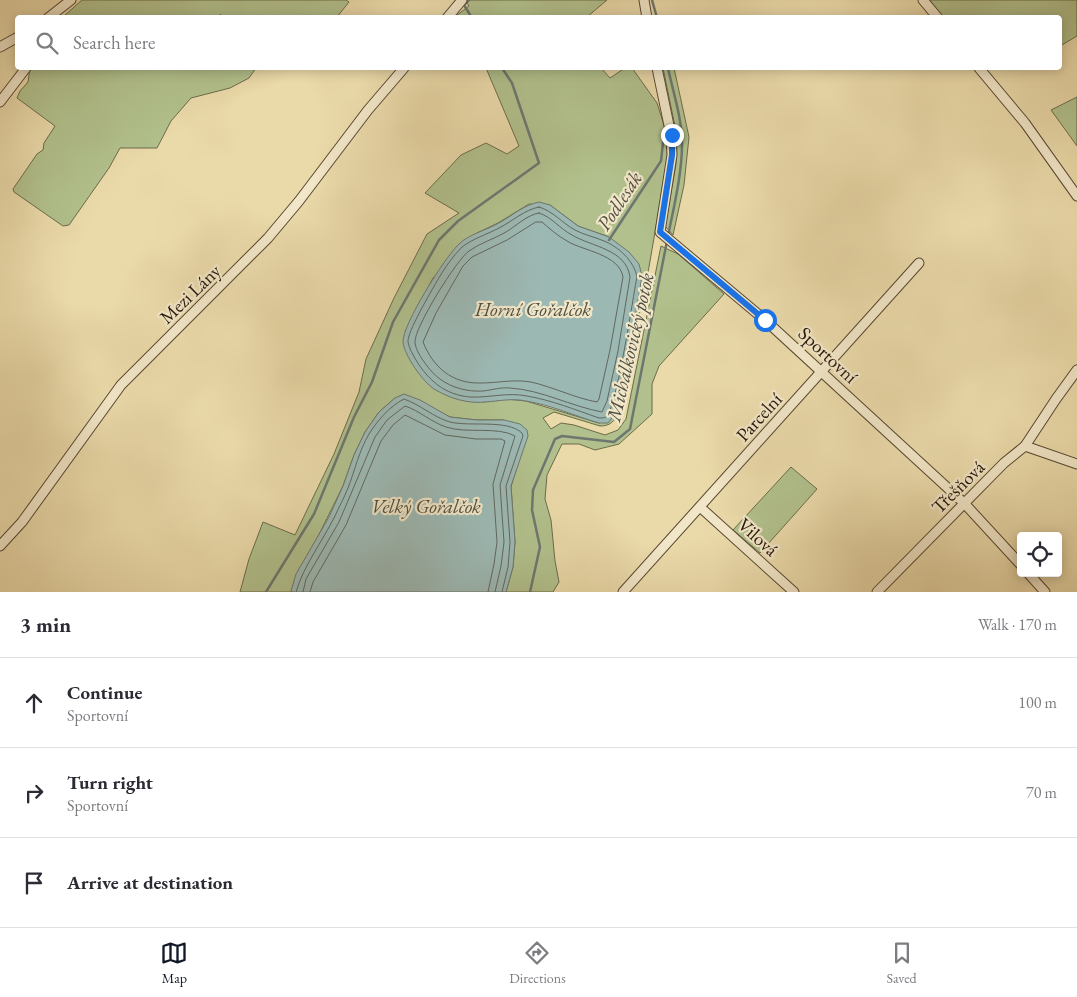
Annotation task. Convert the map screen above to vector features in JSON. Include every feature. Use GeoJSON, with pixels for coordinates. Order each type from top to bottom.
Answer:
{"type":"FeatureCollection","features":[{"type":"Feature","properties":{"kind":"street"},"geometry":{"type":"LineString","coordinates":[[58,14],[71,0]]}},
{"type":"Feature","properties":{"kind":"street"},"geometry":{"type":"LineString","coordinates":[[450,15],[462,0]]}},
{"type":"Feature","properties":{"kind":"street"},"geometry":{"type":"LineString","coordinates":[[644,0],[646,15]]}},
{"type":"Feature","properties":{"kind":"street"},"geometry":{"type":"LineString","coordinates":[[923,0],[936,15]]}},
{"type":"Feature","properties":{"kind":"street"},"geometry":{"type":"LineString","coordinates":[[0,47],[15,39]]}},
{"type":"Feature","properties":{"kind":"street"},"geometry":{"type":"LineString","coordinates":[[0,102],[24,70]]}},
{"type":"Feature","properties":{"kind":"street","name":"Mezi Lány"},"geometry":{"type":"LineString","coordinates":[[0,546],[22,522],[121,385],[268,238],[299,201],[368,110],[402,70]]}},
{"type":"Feature","properties":{"kind":"street","name":"Sportovní"},"geometry":{"type":"LineString","coordinates":[[657,70],[672,135],[672,155],[660,232],[765,320],[964,503],[1017,561]]}},
{"type":"Feature","properties":{"kind":"street"},"geometry":{"type":"LineString","coordinates":[[981,70],[1024,123],[1077,196]]}},
{"type":"Feature","properties":{"kind":"street","name":"Parcelní"},"geometry":{"type":"LineString","coordinates":[[623,592],[919,263]]}},
{"type":"Feature","properties":{"kind":"street","name":"Třešňová"},"geometry":{"type":"LineString","coordinates":[[877,592],[1004,463],[1025,446],[1077,370]]}},
{"type":"Feature","properties":{"kind":"street"},"geometry":{"type":"LineString","coordinates":[[1025,446],[1077,464]]}},
{"type":"Feature","properties":{"kind":"street","name":"Vilová"},"geometry":{"type":"LineString","coordinates":[[700,507],[794,592]]}},
{"type":"Feature","properties":{"kind":"street"},"geometry":{"type":"LineString","coordinates":[[1032,577],[1045,592]]}},
{"type":"Feature","properties":{"kind":"green space"},"geometry":{"type":"Polygon","coordinates":[[[82,0],[346,0],[349,2],[339,15],[65,15],[82,0]]]}},
{"type":"Feature","properties":{"kind":"green space"},"geometry":{"type":"Polygon","coordinates":[[[470,0],[607,0],[589,15],[457,15],[469,6],[467,3],[470,0]]]}},
{"type":"Feature","properties":{"kind":"green space"},"geometry":{"type":"Polygon","coordinates":[[[928,0],[1077,0],[1077,36],[1062,45],[1062,15],[941,15],[928,0]]]}},
{"type":"Feature","properties":{"kind":"green space"},"geometry":{"type":"Polygon","coordinates":[[[30,70],[255,70],[249,78],[230,88],[191,98],[171,121],[157,148],[120,148],[109,168],[69,225],[63,226],[14,192],[13,189],[37,154],[43,150],[44,143],[55,126],[17,98],[28,82],[30,70]]]}},
{"type":"Feature","properties":{"kind":"green space"},"geometry":{"type":"Polygon","coordinates":[[[487,70],[603,70],[610,78],[622,70],[633,70],[657,103],[668,138],[667,162],[649,267],[619,412],[612,422],[600,426],[554,412],[543,418],[551,429],[561,423],[605,435],[618,430],[626,419],[661,246],[678,254],[724,294],[659,366],[652,384],[652,414],[619,444],[595,450],[579,444],[562,444],[547,475],[545,499],[551,520],[559,582],[553,592],[506,592],[513,567],[515,542],[511,487],[516,469],[504,420],[450,417],[438,411],[395,398],[379,412],[365,432],[354,455],[343,486],[291,591],[293,592],[240,592],[249,559],[263,522],[295,535],[334,454],[359,392],[366,359],[394,298],[427,234],[459,213],[425,193],[461,155],[486,143],[507,154],[519,146],[487,70]],[[529,204],[477,233],[433,278],[405,332],[483,402],[507,399],[526,401],[599,423],[612,418],[629,353],[609,237],[578,226],[550,205],[529,204]]]}},
{"type":"Feature","properties":{"kind":"green space"},"geometry":{"type":"Polygon","coordinates":[[[663,70],[674,70],[689,137],[684,185],[673,235],[665,226],[676,164],[677,136],[663,70]]]}},
{"type":"Feature","properties":{"kind":"green space"},"geometry":{"type":"Polygon","coordinates":[[[1077,97],[1077,146],[1051,110],[1077,97]]]}},
{"type":"Feature","properties":{"kind":"green space"},"geometry":{"type":"Polygon","coordinates":[[[791,467],[817,489],[760,553],[733,530],[791,467]]]}},
{"type":"Feature","properties":{"kind":"water","name":"Horní Gořalčok"},"geometry":{"type":"Polygon","coordinates":[[[539,202],[550,205],[578,226],[609,237],[629,252],[639,264],[642,276],[629,353],[617,404],[608,423],[599,423],[545,405],[521,400],[478,402],[452,398],[434,389],[425,381],[410,361],[404,347],[403,342],[409,321],[435,276],[459,244],[468,237],[499,223],[523,208],[539,202]]]}},
{"type":"Feature","properties":{"kind":"water","name":"Velký Gořalčok"},"geometry":{"type":"Polygon","coordinates":[[[404,394],[420,400],[450,417],[504,420],[520,424],[527,430],[528,436],[511,486],[515,542],[513,567],[506,592],[291,591],[296,574],[329,517],[365,432],[379,412],[395,398],[404,394]]]}},
{"type":"Feature","properties":{"kind":"waterway"},"geometry":{"type":"LineString","coordinates":[[469,0],[464,5],[470,15]]}},
{"type":"Feature","properties":{"kind":"waterway","name":"Michálkovický potok"},"geometry":{"type":"LineString","coordinates":[[652,0],[656,15]]}},
{"type":"Feature","properties":{"kind":"waterway"},"geometry":{"type":"LineString","coordinates":[[266,592],[314,514],[354,417],[372,382],[393,322],[439,240],[458,221],[539,163],[512,83],[503,70]]}},
{"type":"Feature","properties":{"kind":"waterway","name":"Michálkovický potok"},"geometry":{"type":"LineString","coordinates":[[668,70],[679,115],[682,134],[682,155],[668,236]]}},
{"type":"Feature","properties":{"kind":"waterway","name":"Podlesák"},"geometry":{"type":"LineString","coordinates":[[609,240],[661,161],[664,134],[668,132]]}},
{"type":"Feature","properties":{"kind":"waterway","name":"Michálkovický potok"},"geometry":{"type":"LineString","coordinates":[[530,592],[540,547],[532,510],[533,490],[555,439],[562,436],[614,442],[630,429],[667,241]]}},
{"type":"Feature","properties":{"kind":"route"},"geometry":{"type":"LineString","coordinates":[[672,135],[669,181],[660,232],[765,320]]}}]}
